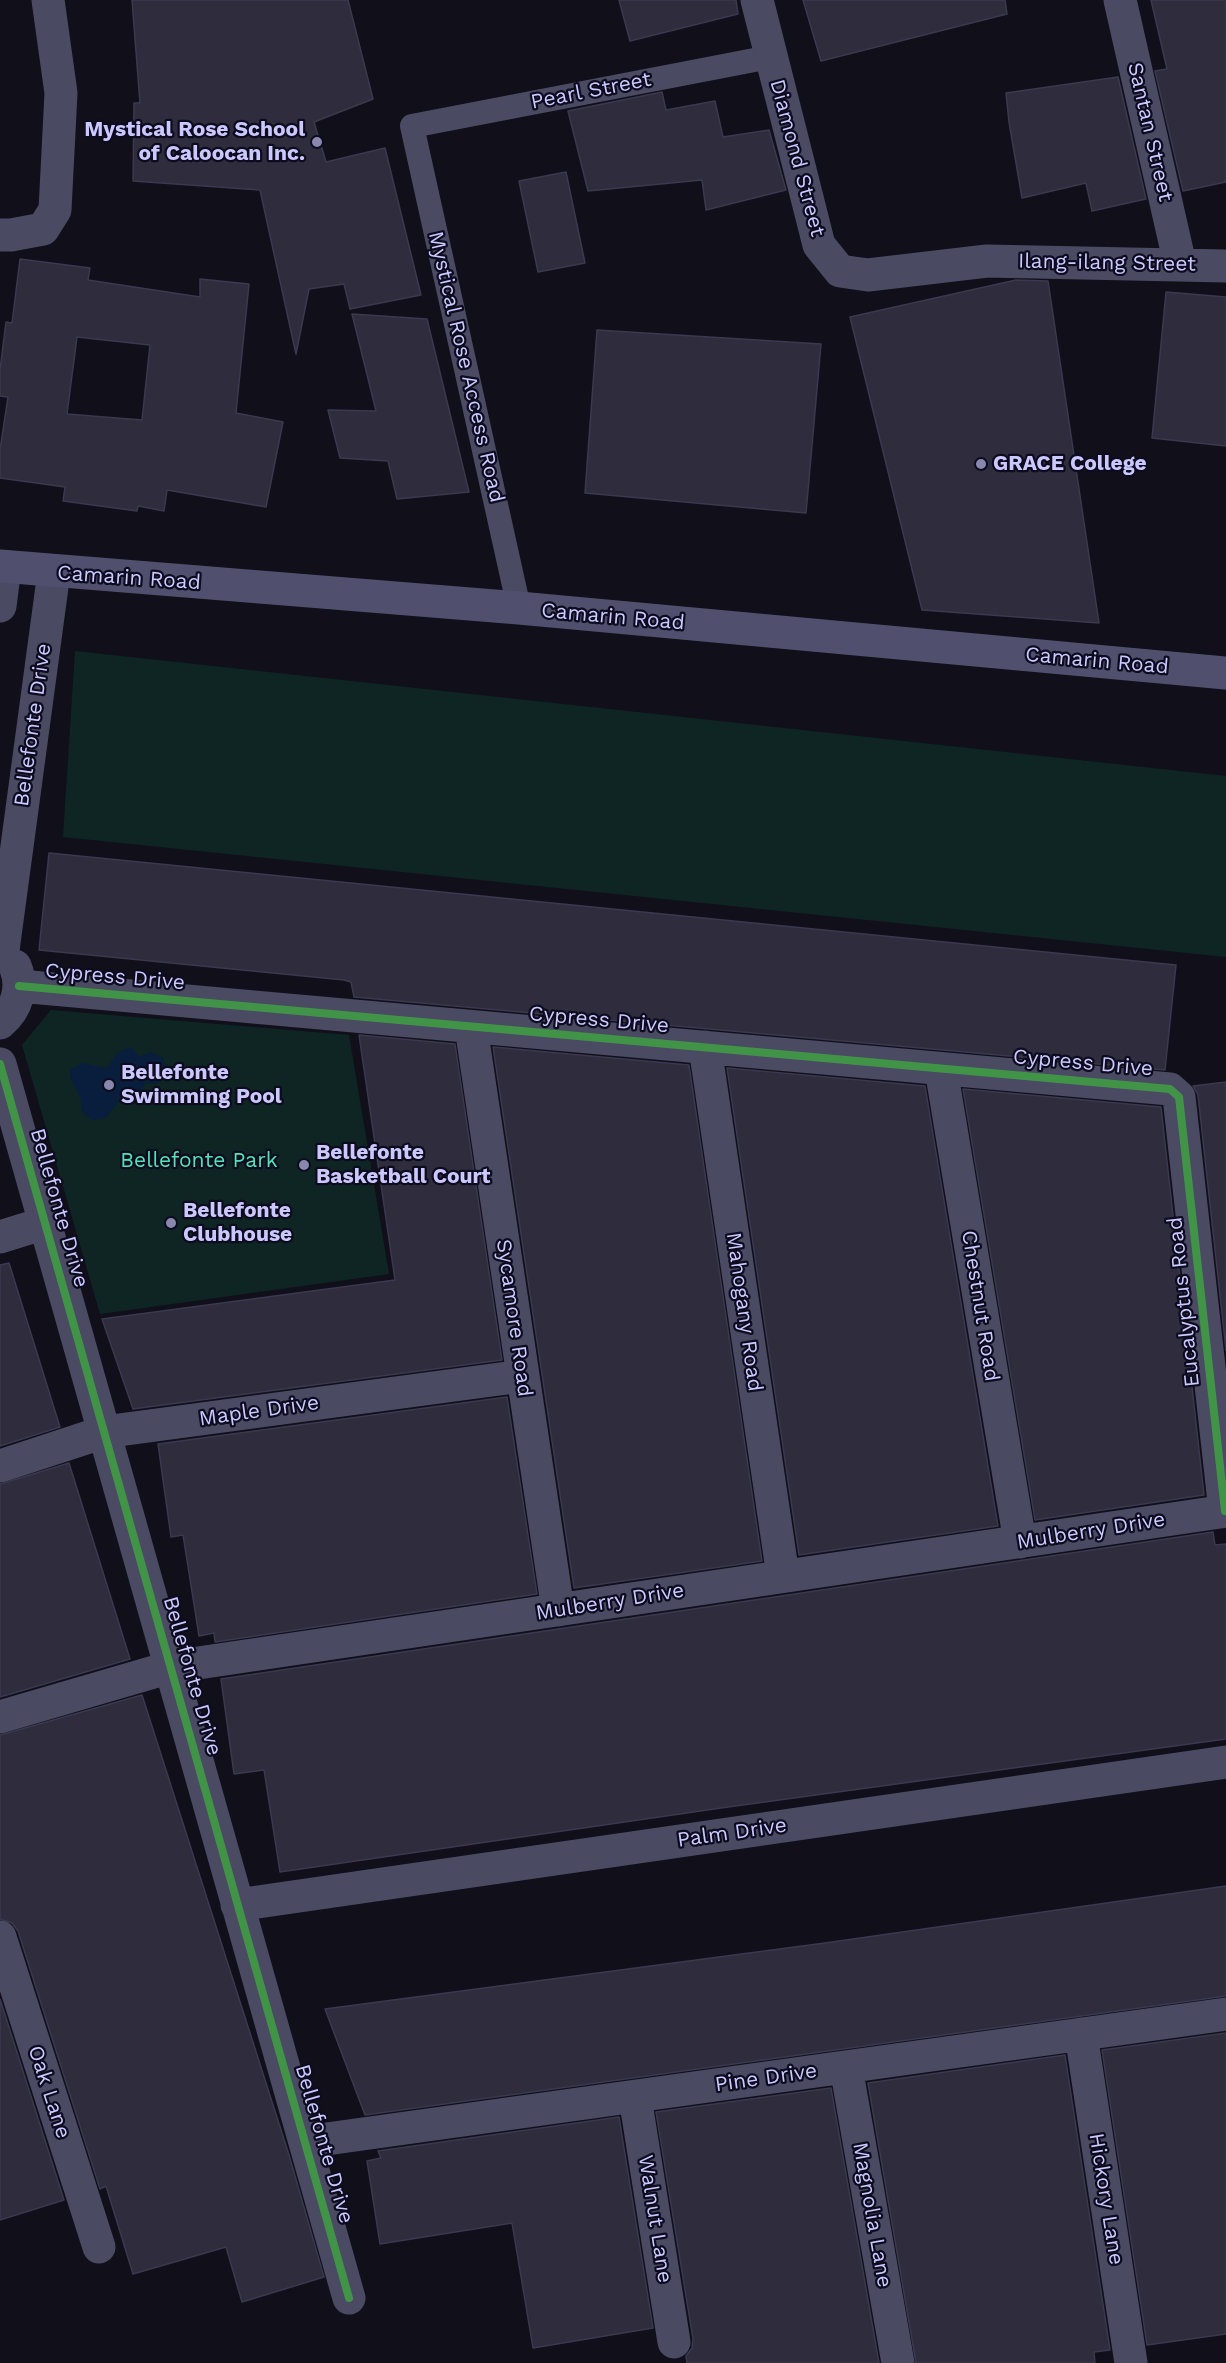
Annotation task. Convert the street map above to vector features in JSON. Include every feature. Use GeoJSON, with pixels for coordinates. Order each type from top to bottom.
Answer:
{"type":"FeatureCollection","features":[{"type":"Feature","properties":{"kind":"main road","name":"Camarin Road"},"geometry":{"type":"LineString","coordinates":[[3,566],[54,572],[519,608],[1226,673]]}},
{"type":"Feature","properties":{"kind":"street"},"geometry":{"type":"LineString","coordinates":[[0,235],[11,236],[43,229],[55,210],[61,93],[48,0]]}},
{"type":"Feature","properties":{"kind":"street","name":"Diamond Street"},"geometry":{"type":"LineString","coordinates":[[757,0],[819,245],[840,271],[868,275],[987,261]]}},
{"type":"Feature","properties":{"kind":"street","name":"Santan Street"},"geometry":{"type":"LineString","coordinates":[[1120,0],[1180,264]]}},
{"type":"Feature","properties":{"kind":"street","name":"Ilang-ilang Street"},"geometry":{"type":"LineString","coordinates":[[987,261],[1226,266]]}},
{"type":"Feature","properties":{"kind":"street"},"geometry":{"type":"LineString","coordinates":[[0,606],[3,566]]}},
{"type":"Feature","properties":{"kind":"street","name":"Bellefonte Drive"},"geometry":{"type":"LineString","coordinates":[[1,949],[54,572]]}},
{"type":"Feature","properties":{"kind":"street"},"geometry":{"type":"LineString","coordinates":[[0,1023],[11,1012],[20,986],[18,973],[12,960],[1,949]]}},
{"type":"Feature","properties":{"kind":"street","name":"Cypress Drive"},"geometry":{"type":"LineString","coordinates":[[20,986],[1176,1091]]}},
{"type":"Feature","properties":{"kind":"street","name":"Sycamore Road"},"geometry":{"type":"LineString","coordinates":[[471,1027],[558,1610]]}},
{"type":"Feature","properties":{"kind":"street","name":"Mahogany Road"},"geometry":{"type":"LineString","coordinates":[[705,1047],[783,1576]]}},
{"type":"Feature","properties":{"kind":"street","name":"Bellefonte Drive"},"geometry":{"type":"LineString","coordinates":[[0,1064],[349,2298]]}},
{"type":"Feature","properties":{"kind":"street","name":"Chestnut Road"},"geometry":{"type":"LineString","coordinates":[[941,1069],[1020,1542]]}},
{"type":"Feature","properties":{"kind":"street","name":"Eucalyptus Road"},"geometry":{"type":"LineString","coordinates":[[1176,1091],[1179,1097],[1226,1511]]}},
{"type":"Feature","properties":{"kind":"street"},"geometry":{"type":"LineString","coordinates":[[0,1237],[45,1224]]}},
{"type":"Feature","properties":{"kind":"street","name":"Maple Drive"},"geometry":{"type":"LineString","coordinates":[[0,1466],[104,1432],[522,1376]]}},
{"type":"Feature","properties":{"kind":"street","name":"Mulberry Drive"},"geometry":{"type":"LineString","coordinates":[[0,1717],[171,1667],[1226,1511]]}},
{"type":"Feature","properties":{"kind":"street","name":"Palm Drive"},"geometry":{"type":"LineString","coordinates":[[237,1905],[1226,1762]]}},
{"type":"Feature","properties":{"kind":"street","name":"Oak Lane"},"geometry":{"type":"LineString","coordinates":[[0,1936],[99,2247]]}},
{"type":"Feature","properties":{"kind":"street","name":"Pine Drive"},"geometry":{"type":"LineString","coordinates":[[305,2142],[1226,2014]]}},
{"type":"Feature","properties":{"kind":"street","name":"Hickory Lane"},"geometry":{"type":"LineString","coordinates":[[1081,2034],[1131,2363]]}},
{"type":"Feature","properties":{"kind":"street","name":"Magnolia Lane"},"geometry":{"type":"LineString","coordinates":[[846,2067],[898,2363]]}},
{"type":"Feature","properties":{"kind":"street","name":"Walnut Lane"},"geometry":{"type":"LineString","coordinates":[[635,2097],[674,2342]]}},
{"type":"Feature","properties":{"kind":"lane","name":"Pearl Street"},"geometry":{"type":"LineString","coordinates":[[412,126],[770,57]]}},
{"type":"Feature","properties":{"kind":"lane","name":"Mystical Rose Access Road"},"geometry":{"type":"LineString","coordinates":[[412,126],[519,608]]}},
{"type":"Feature","properties":{"kind":"green space"},"geometry":{"type":"Polygon","coordinates":[[[75,651],[1226,776],[1226,957],[63,837],[75,651]]]}},
{"type":"Feature","properties":{"kind":"green space","name":"Bellefonte Park"},"geometry":{"type":"Polygon","coordinates":[[[51,1010],[349,1035],[389,1274],[100,1314],[22,1045],[51,1010]]]}},
{"type":"Feature","properties":{"kind":"water","name":"Bellefonte Swimming Pool"},"geometry":{"type":"Polygon","coordinates":[[[132,1048],[139,1057],[151,1052],[163,1058],[164,1076],[156,1084],[146,1083],[133,1098],[121,1100],[105,1118],[92,1120],[82,1113],[81,1099],[70,1077],[70,1070],[83,1063],[106,1068],[118,1053],[132,1048]]]}},
{"type":"Feature","properties":{"kind":"building","name":"Mystical Rose School of Caloocan Inc."},"geometry":{"type":"Polygon","coordinates":[[[132,0],[348,0],[373,99],[314,122],[326,162],[385,148],[421,295],[350,309],[344,284],[309,289],[296,354],[260,190],[133,181],[134,103],[140,103],[132,0]]]}},
{"type":"Feature","properties":{"kind":"building"},"geometry":{"type":"Polygon","coordinates":[[[619,0],[736,0],[738,14],[630,41],[619,0]]]}},
{"type":"Feature","properties":{"kind":"building"},"geometry":{"type":"Polygon","coordinates":[[[803,0],[1005,0],[1007,14],[821,61],[803,0]]]}},
{"type":"Feature","properties":{"kind":"building"},"geometry":{"type":"Polygon","coordinates":[[[1151,0],[1226,0],[1226,182],[1183,191],[1155,71],[1167,69],[1151,0]]]}},
{"type":"Feature","properties":{"kind":"building"},"geometry":{"type":"Polygon","coordinates":[[[1118,77],[1146,199],[1092,211],[1086,183],[1022,198],[1006,93],[1118,77]]]}},
{"type":"Feature","properties":{"kind":"building"},"geometry":{"type":"Polygon","coordinates":[[[662,92],[666,110],[715,101],[723,137],[769,130],[786,190],[706,210],[702,180],[588,191],[568,111],[662,92]]]}},
{"type":"Feature","properties":{"kind":"building"},"geometry":{"type":"Polygon","coordinates":[[[566,172],[585,263],[538,272],[519,181],[566,172]]]}},
{"type":"Feature","properties":{"kind":"building"},"geometry":{"type":"Polygon","coordinates":[[[20,259],[90,268],[88,280],[200,297],[200,279],[249,284],[236,413],[283,422],[266,507],[167,490],[164,511],[138,506],[137,511],[63,501],[65,487],[0,478],[0,450],[8,397],[0,396],[0,370],[6,322],[12,323],[20,259]],[[77,337],[67,414],[142,420],[150,345],[77,337]]]}},
{"type":"Feature","properties":{"kind":"building","name":"GRACE College"},"geometry":{"type":"Polygon","coordinates":[[[1016,280],[1048,281],[1099,623],[922,610],[850,317],[1016,280]]]}},
{"type":"Feature","properties":{"kind":"building"},"geometry":{"type":"Polygon","coordinates":[[[1166,292],[1226,297],[1226,446],[1152,438],[1166,292]]]}},
{"type":"Feature","properties":{"kind":"building"},"geometry":{"type":"Polygon","coordinates":[[[352,314],[427,319],[469,492],[397,499],[388,461],[340,458],[328,410],[376,411],[352,314]]]}},
{"type":"Feature","properties":{"kind":"building"},"geometry":{"type":"Polygon","coordinates":[[[597,330],[821,344],[806,513],[585,493],[597,330]]]}},
{"type":"Feature","properties":{"kind":"building"},"geometry":{"type":"Polygon","coordinates":[[[49,853],[1176,965],[1165,1070],[354,997],[351,982],[344,980],[39,950],[49,853]]]}},
{"type":"Feature","properties":{"kind":"building"},"geometry":{"type":"Polygon","coordinates":[[[359,1035],[455,1044],[502,1360],[133,1409],[102,1319],[395,1280],[359,1035]]]}},
{"type":"Feature","properties":{"kind":"building"},"geometry":{"type":"Polygon","coordinates":[[[493,1047],[689,1065],[762,1561],[574,1588],[493,1047]]]}},
{"type":"Feature","properties":{"kind":"building"},"geometry":{"type":"Polygon","coordinates":[[[727,1068],[925,1086],[998,1526],[799,1555],[727,1068]]]}},
{"type":"Feature","properties":{"kind":"building"},"geometry":{"type":"Polygon","coordinates":[[[1226,1082],[1226,1350],[1198,1095],[1193,1086],[1226,1082]]]}},
{"type":"Feature","properties":{"kind":"building"},"geometry":{"type":"Polygon","coordinates":[[[963,1089],[1161,1107],[1204,1495],[1035,1520],[963,1089]]]}},
{"type":"Feature","properties":{"kind":"building"},"geometry":{"type":"Polygon","coordinates":[[[9,1263],[60,1427],[0,1446],[0,1265],[9,1263]]]}},
{"type":"Feature","properties":{"kind":"building"},"geometry":{"type":"Polygon","coordinates":[[[507,1397],[537,1594],[215,1642],[214,1633],[199,1636],[183,1535],[171,1537],[158,1444],[507,1397]]]}},
{"type":"Feature","properties":{"kind":"building"},"geometry":{"type":"Polygon","coordinates":[[[69,1463],[130,1659],[0,1697],[0,1484],[69,1463]]]}},
{"type":"Feature","properties":{"kind":"building"},"geometry":{"type":"Polygon","coordinates":[[[1213,1532],[1215,1545],[1226,1544],[1226,1739],[728,1807],[280,1872],[264,1770],[234,1774],[221,1679],[1213,1532]]]}},
{"type":"Feature","properties":{"kind":"building"},"geometry":{"type":"Polygon","coordinates":[[[142,1695],[289,2155],[324,2277],[242,2302],[226,2247],[133,2274],[106,2186],[100,2189],[18,1931],[12,1923],[0,1919],[0,1735],[142,1695]]]}},
{"type":"Feature","properties":{"kind":"building"},"geometry":{"type":"Polygon","coordinates":[[[1226,1886],[1226,1996],[365,2115],[325,2009],[825,1943],[1226,1886]]]}},
{"type":"Feature","properties":{"kind":"building"},"geometry":{"type":"Polygon","coordinates":[[[0,1999],[64,2200],[0,2220],[0,1999]]]}},
{"type":"Feature","properties":{"kind":"building"},"geometry":{"type":"Polygon","coordinates":[[[1226,2033],[1226,2334],[1147,2345],[1102,2050],[1226,2033]]]}},
{"type":"Feature","properties":{"kind":"building"},"geometry":{"type":"Polygon","coordinates":[[[1065,2055],[1110,2350],[1094,2352],[1095,2363],[916,2363],[868,2083],[1065,2055]]]}},
{"type":"Feature","properties":{"kind":"building"},"geometry":{"type":"Polygon","coordinates":[[[831,2088],[879,2363],[687,2363],[686,2356],[692,2348],[693,2339],[656,2112],[831,2088]]]}},
{"type":"Feature","properties":{"kind":"building"},"geometry":{"type":"Polygon","coordinates":[[[619,2117],[653,2328],[533,2348],[512,2223],[380,2244],[367,2161],[381,2158],[378,2151],[619,2117]]]}},
{"type":"Feature","properties":{"kind":"cycle path"},"geometry":{"type":"LineString","coordinates":[[19,986],[1170,1089],[1179,1097],[1225,1511]]}},
{"type":"Feature","properties":{"kind":"cycle path"},"geometry":{"type":"LineString","coordinates":[[0,1064],[349,2298]]}},
{"type":"Feature","properties":{"kind":"place","name":"Mystical Rose School of Caloocan Inc."},"geometry":{"type":"Point","coordinates":[317,142]}},
{"type":"Feature","properties":{"kind":"place","name":"GRACE College"},"geometry":{"type":"Point","coordinates":[981,464]}},
{"type":"Feature","properties":{"kind":"place","name":"Bellefonte Swimming Pool"},"geometry":{"type":"Point","coordinates":[109,1085]}},
{"type":"Feature","properties":{"kind":"place","name":"Bellefonte Basketball Court"},"geometry":{"type":"Point","coordinates":[304,1165]}},
{"type":"Feature","properties":{"kind":"place","name":"Bellefonte Clubhouse"},"geometry":{"type":"Point","coordinates":[171,1223]}}]}
